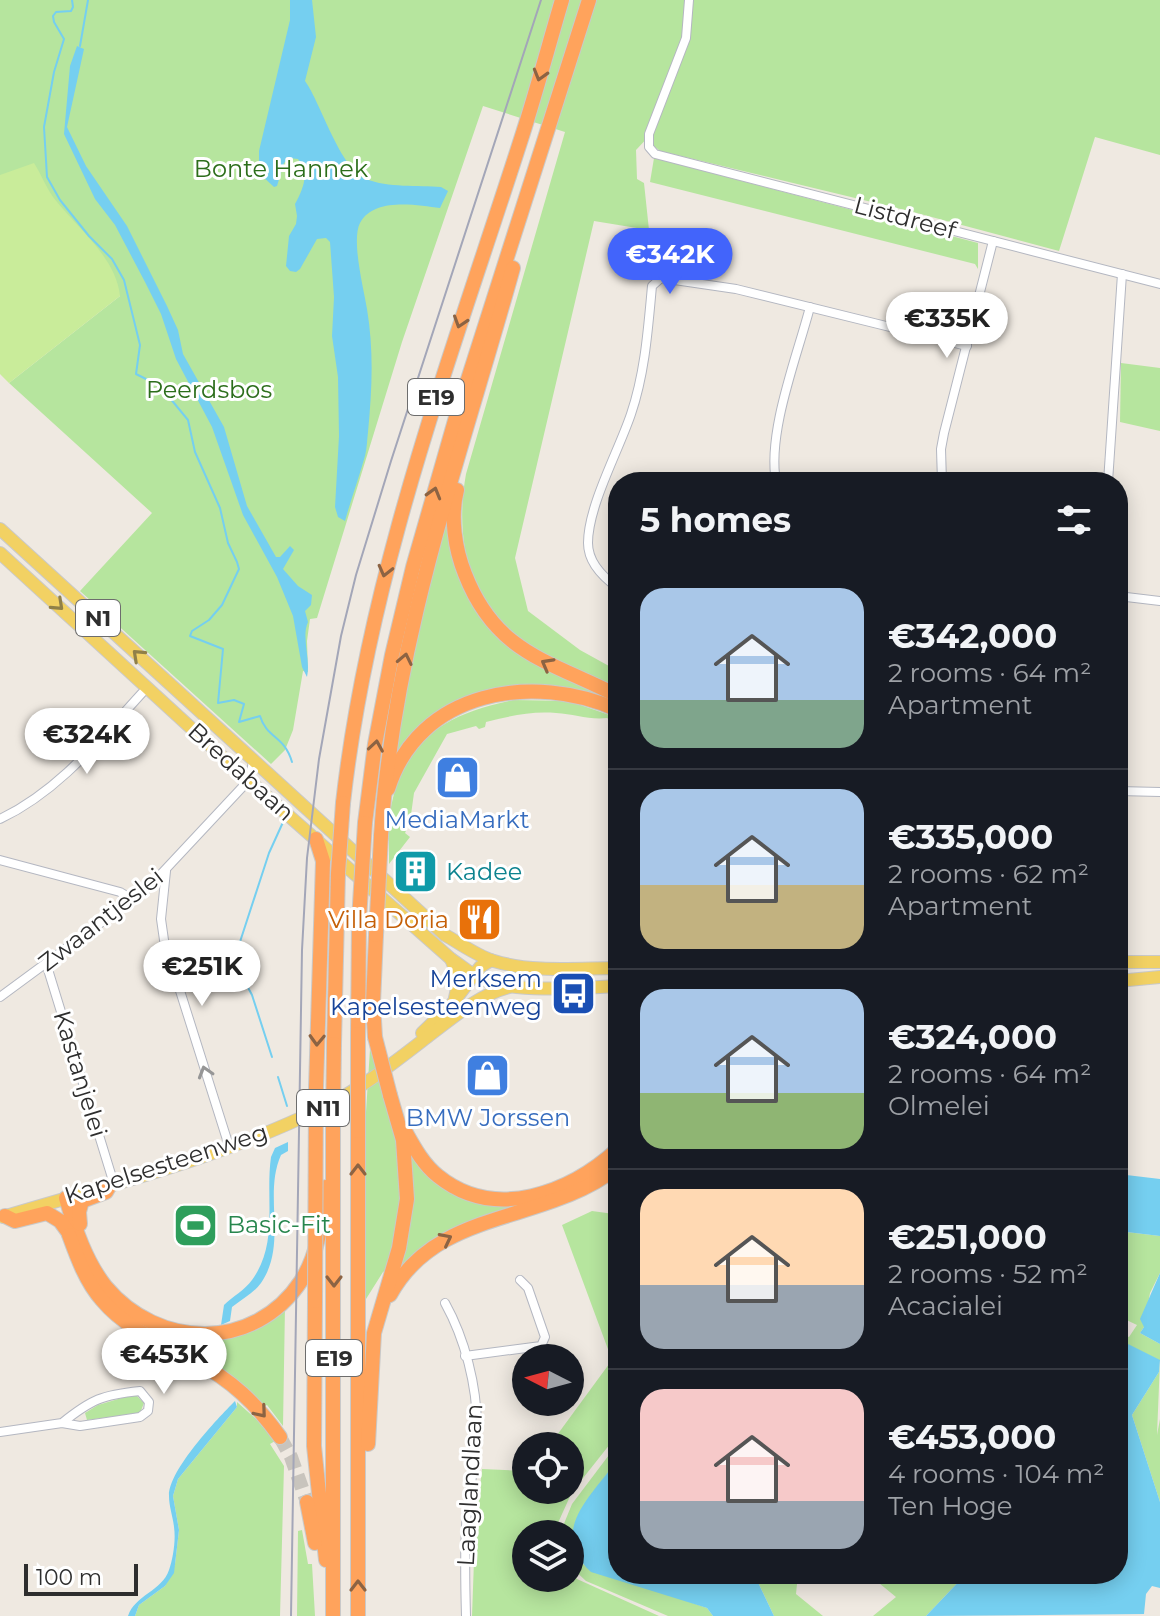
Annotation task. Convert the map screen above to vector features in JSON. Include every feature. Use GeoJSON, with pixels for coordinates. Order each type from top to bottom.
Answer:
{"type":"FeatureCollection","features":[{"type":"Feature","properties":{"kind":"highway","name":"E19"},"geometry":{"type":"LineString","coordinates":[[333,1616],[336,899],[350,743],[366,649],[385,569],[431,411],[523,132],[562,0]]}},
{"type":"Feature","properties":{"kind":"highway","name":"E19"},"geometry":{"type":"LineString","coordinates":[[358,1616],[359,920],[365,823],[375,744],[413,567],[456,417],[589,0]]}},
{"type":"Feature","properties":{"kind":"highway"},"geometry":{"type":"LineString","coordinates":[[535,170],[533,197],[426,569],[405,657],[385,771],[373,1003],[375,1037],[400,1123],[416,1151],[438,1176],[464,1191],[488,1200],[540,1195],[568,1185],[608,1157]]}},
{"type":"Feature","properties":{"kind":"highway"},"geometry":{"type":"LineString","coordinates":[[466,431],[466,448],[455,499],[455,528],[459,559],[483,612],[522,650],[557,670],[608,692]]}},
{"type":"Feature","properties":{"kind":"highway"},"geometry":{"type":"LineString","coordinates":[[382,813],[391,780],[411,742],[450,710],[479,698],[528,691],[584,698],[608,706]]}},
{"type":"Feature","properties":{"kind":"highway"},"geometry":{"type":"LineString","coordinates":[[316,839],[323,861],[316,1088],[314,1446],[323,1541],[333,1597]]}},
{"type":"Feature","properties":{"kind":"highway"},"geometry":{"type":"LineString","coordinates":[[63,1199],[90,1263],[106,1287],[136,1315],[160,1328],[178,1333],[210,1334],[236,1329],[273,1310],[287,1298],[301,1281],[313,1256],[321,1228],[333,1119]]}},
{"type":"Feature","properties":{"kind":"highway"},"geometry":{"type":"LineString","coordinates":[[359,1556],[367,1478],[372,1352],[378,1315],[405,1222],[407,1177],[400,1123]]}},
{"type":"Feature","properties":{"kind":"highway"},"geometry":{"type":"LineString","coordinates":[[372,1352],[391,1293],[405,1270],[424,1252],[457,1233],[573,1195],[608,1173]]}},
{"type":"Feature","properties":{"kind":"highway"},"geometry":{"type":"LineString","coordinates":[[85,1248],[79,1206],[87,1197],[106,1192],[112,1185]]}},
{"type":"Feature","properties":{"kind":"highway"},"geometry":{"type":"LineString","coordinates":[[63,1199],[68,1232]]}},
{"type":"Feature","properties":{"kind":"highway"},"geometry":{"type":"LineString","coordinates":[[2,1214],[15,1221],[47,1213],[60,1221],[90,1282],[113,1312],[225,1380],[258,1406],[280,1437]]}},
{"type":"Feature","properties":{"kind":"highway"},"geometry":{"type":"LineString","coordinates":[[307,1502],[314,1541],[333,1597]]}},
{"type":"Feature","properties":{"kind":"main road","name":"Bredabaan"},"geometry":{"type":"LineString","coordinates":[[0,529],[445,935],[491,960],[527,968],[608,968]]}},
{"type":"Feature","properties":{"kind":"main road","name":"Bredabaan"},"geometry":{"type":"LineString","coordinates":[[0,553],[451,959],[479,978],[512,986],[608,986]]}},
{"type":"Feature","properties":{"kind":"main road"},"geometry":{"type":"LineString","coordinates":[[451,959],[459,979],[456,1009]]}},
{"type":"Feature","properties":{"kind":"main road","name":"Kapelsesteenweg"},"geometry":{"type":"LineString","coordinates":[[2,1214],[112,1185],[229,1146],[320,1110],[352,1092],[456,1009],[491,960]]}},
{"type":"Feature","properties":{"kind":"main road"},"geometry":{"type":"LineString","coordinates":[[1128,962],[1160,962]]}},
{"type":"Feature","properties":{"kind":"main road"},"geometry":{"type":"LineString","coordinates":[[1128,980],[1160,977]]}},
{"type":"Feature","properties":{"kind":"main road","name":"Kapelsesteenweg"},"geometry":{"type":"LineString","coordinates":[[456,1009],[512,986]]}},
{"type":"Feature","properties":{"kind":"street","name":"Listdreef"},"geometry":{"type":"LineString","coordinates":[[689,0],[686,38],[649,134],[651,150],[661,156],[1160,284]]}},
{"type":"Feature","properties":{"kind":"street"},"geometry":{"type":"LineString","coordinates":[[942,472],[941,449],[993,241]]}},
{"type":"Feature","properties":{"kind":"street"},"geometry":{"type":"LineString","coordinates":[[1109,472],[1122,274]]}},
{"type":"Feature","properties":{"kind":"street"},"geometry":{"type":"LineString","coordinates":[[609,472],[643,370],[652,286],[661,278],[736,289],[967,346]]}},
{"type":"Feature","properties":{"kind":"street"},"geometry":{"type":"LineString","coordinates":[[775,472],[777,433],[810,307]]}},
{"type":"Feature","properties":{"kind":"street"},"geometry":{"type":"LineString","coordinates":[[608,476],[593,516],[588,543],[592,560],[608,577]]}},
{"type":"Feature","properties":{"kind":"street"},"geometry":{"type":"LineString","coordinates":[[1128,597],[1160,601]]}},
{"type":"Feature","properties":{"kind":"street"},"geometry":{"type":"LineString","coordinates":[[0,819],[22,808],[58,782],[142,693]]}},
{"type":"Feature","properties":{"kind":"street","name":"Zwaantjeslei"},"geometry":{"type":"LineString","coordinates":[[0,997],[133,900],[166,871],[249,780],[251,760]]}},
{"type":"Feature","properties":{"kind":"street"},"geometry":{"type":"LineString","coordinates":[[1128,791],[1160,792]]}},
{"type":"Feature","properties":{"kind":"street"},"geometry":{"type":"LineString","coordinates":[[0,860],[120,892],[133,900]]}},
{"type":"Feature","properties":{"kind":"street"},"geometry":{"type":"LineString","coordinates":[[166,871],[161,919],[164,940],[229,1146]]}},
{"type":"Feature","properties":{"kind":"street"},"geometry":{"type":"LineString","coordinates":[[376,894],[386,882]]}},
{"type":"Feature","properties":{"kind":"street","name":"Kastanjelei"},"geometry":{"type":"LineString","coordinates":[[46,963],[112,1185]]}},
{"type":"Feature","properties":{"kind":"street"},"geometry":{"type":"LineString","coordinates":[[465,1356],[541,1346],[545,1337],[528,1288],[520,1280]]}},
{"type":"Feature","properties":{"kind":"street","name":"Laaglandlaan"},"geometry":{"type":"LineString","coordinates":[[445,1303],[456,1323],[465,1356],[474,1392],[477,1427],[467,1514],[466,1616]]}},
{"type":"Feature","properties":{"kind":"street"},"geometry":{"type":"LineString","coordinates":[[0,1432],[62,1423],[80,1426],[140,1417],[148,1411],[149,1402],[140,1391],[105,1395],[62,1423]]}},
{"type":"Feature","properties":{"kind":"green space","name":"Bonte Hannek"},"geometry":{"type":"Polygon","coordinates":[[[0,0],[1160,0],[1160,155],[1095,137],[1059,251],[660,151],[653,145],[652,133],[636,150],[637,179],[644,183],[649,230],[594,221],[515,558],[528,611],[580,650],[608,665],[608,685],[531,648],[502,624],[476,586],[464,543],[462,520],[466,474],[565,132],[483,106],[402,342],[317,618],[310,619],[308,672],[303,671],[293,730],[285,750],[271,764],[80,591],[152,513],[9,383],[120,296],[0,177],[0,0]]]}},
{"type":"Feature","properties":{"kind":"green space"},"geometry":{"type":"Polygon","coordinates":[[[654,158],[978,243],[978,269],[975,264],[650,182],[654,158]]]}},
{"type":"Feature","properties":{"kind":"green space"},"geometry":{"type":"Polygon","coordinates":[[[34,163],[53,197],[111,268],[120,296],[9,383],[0,374],[0,175],[34,163]]]}},
{"type":"Feature","properties":{"kind":"green space"},"geometry":{"type":"Polygon","coordinates":[[[1121,363],[1160,368],[1160,431],[1120,422],[1121,363]]]}},
{"type":"Feature","properties":{"kind":"green space"},"geometry":{"type":"Polygon","coordinates":[[[448,511],[450,525],[499,635],[608,695],[608,705],[528,688],[422,725],[395,759],[406,685],[448,511]]]}},
{"type":"Feature","properties":{"kind":"green space"},"geometry":{"type":"Polygon","coordinates":[[[513,700],[569,701],[608,715],[608,719],[521,714],[486,722],[485,727],[479,729],[476,726],[447,734],[414,793],[410,822],[405,833],[410,837],[389,864],[387,837],[391,807],[408,760],[422,742],[439,728],[459,716],[513,700]]]}},
{"type":"Feature","properties":{"kind":"green space"},"geometry":{"type":"Polygon","coordinates":[[[370,1049],[397,1132],[403,1200],[387,1270],[366,1299],[366,1112],[370,1049]]]}},
{"type":"Feature","properties":{"kind":"green space"},"geometry":{"type":"Polygon","coordinates":[[[411,1151],[465,1195],[560,1191],[477,1223],[397,1275],[410,1213],[411,1151]]]}},
{"type":"Feature","properties":{"kind":"green space"},"geometry":{"type":"Polygon","coordinates":[[[592,1211],[608,1213],[608,1349],[562,1225],[592,1211]]]}},
{"type":"Feature","properties":{"kind":"green space"},"geometry":{"type":"Polygon","coordinates":[[[1128,1232],[1160,1236],[1160,1273],[1150,1293],[1144,1327],[1140,1333],[1160,1344],[1160,1361],[1128,1347],[1128,1337],[1137,1325],[1128,1321],[1128,1232]]]}},
{"type":"Feature","properties":{"kind":"green space"},"geometry":{"type":"Polygon","coordinates":[[[115,1304],[188,1339],[285,1306],[283,1426],[267,1405],[263,1407],[147,1331],[115,1304]]]}},
{"type":"Feature","properties":{"kind":"green space"},"geometry":{"type":"Polygon","coordinates":[[[1160,1361],[1157,1435],[1160,1419],[1160,1502],[1132,1415],[1159,1372],[1160,1361]]]}},
{"type":"Feature","properties":{"kind":"green space"},"geometry":{"type":"Polygon","coordinates":[[[608,1365],[608,1447],[584,1477],[584,1432],[559,1432],[571,1416],[584,1416],[584,1398],[608,1365]]]}},
{"type":"Feature","properties":{"kind":"green space"},"geometry":{"type":"Polygon","coordinates":[[[135,1394],[144,1403],[140,1413],[87,1420],[85,1413],[98,1405],[135,1394]]]}},
{"type":"Feature","properties":{"kind":"green space"},"geometry":{"type":"Polygon","coordinates":[[[237,1402],[275,1441],[270,1444],[284,1466],[280,1616],[135,1616],[139,1605],[165,1586],[175,1564],[179,1530],[173,1496],[178,1479],[237,1407],[237,1402]]]}},
{"type":"Feature","properties":{"kind":"green space"},"geometry":{"type":"Polygon","coordinates":[[[608,1456],[608,1473],[585,1504],[581,1520],[565,1520],[572,1504],[584,1504],[584,1488],[608,1456]]]}},
{"type":"Feature","properties":{"kind":"green space"},"geometry":{"type":"Polygon","coordinates":[[[482,1469],[512,1470],[512,1504],[567,1504],[559,1520],[512,1520],[512,1592],[584,1592],[584,1582],[659,1616],[472,1616],[475,1533],[482,1469]]]}},
{"type":"Feature","properties":{"kind":"green space"},"geometry":{"type":"Polygon","coordinates":[[[302,1530],[308,1564],[312,1564],[315,1616],[297,1616],[298,1531],[302,1530]]]}},
{"type":"Feature","properties":{"kind":"green space"},"geometry":{"type":"Polygon","coordinates":[[[584,1565],[608,1573],[608,1584],[638,1584],[707,1608],[713,1616],[668,1616],[586,1581],[584,1565]]]}},
{"type":"Feature","properties":{"kind":"green space"},"geometry":{"type":"Polygon","coordinates":[[[759,1584],[797,1584],[796,1594],[823,1616],[774,1616],[759,1584]]]}},
{"type":"Feature","properties":{"kind":"green space"},"geometry":{"type":"Polygon","coordinates":[[[880,1584],[956,1584],[926,1616],[873,1616],[896,1597],[880,1584]]]}},
{"type":"Feature","properties":{"kind":"water"},"geometry":{"type":"Polygon","coordinates":[[[290,0],[312,0],[316,37],[305,81],[348,163],[357,173],[375,182],[441,187],[448,191],[440,208],[385,206],[366,215],[360,223],[357,253],[369,325],[371,386],[366,453],[345,521],[338,517],[335,507],[338,377],[332,336],[334,297],[330,242],[326,238],[317,239],[300,269],[290,271],[286,266],[289,236],[296,224],[295,204],[303,187],[304,170],[298,159],[289,158],[274,187],[259,173],[259,151],[290,20],[290,0]]]}},
{"type":"Feature","properties":{"kind":"water"},"geometry":{"type":"Polygon","coordinates":[[[77,46],[84,49],[67,127],[86,166],[127,226],[167,306],[178,330],[183,354],[224,427],[247,506],[276,557],[280,557],[290,546],[294,550],[283,569],[298,586],[312,595],[311,605],[305,611],[308,622],[305,634],[307,677],[302,667],[293,616],[277,577],[243,515],[212,427],[176,359],[161,314],[145,282],[115,225],[95,199],[64,134],[70,66],[77,46]]]}},
{"type":"Feature","properties":{"kind":"water"},"geometry":{"type":"Polygon","coordinates":[[[288,1142],[288,1151],[281,1155],[276,1170],[273,1252],[269,1268],[258,1287],[232,1307],[230,1321],[221,1325],[224,1305],[249,1284],[266,1251],[271,1157],[275,1148],[288,1142]]]}},
{"type":"Feature","properties":{"kind":"water"},"geometry":{"type":"Polygon","coordinates":[[[1128,1175],[1160,1179],[1160,1236],[1128,1232],[1128,1175]]]}},
{"type":"Feature","properties":{"kind":"water"},"geometry":{"type":"Polygon","coordinates":[[[1160,1273],[1160,1344],[1140,1333],[1144,1327],[1140,1319],[1160,1273]]]}},
{"type":"Feature","properties":{"kind":"water"},"geometry":{"type":"Polygon","coordinates":[[[1128,1344],[1160,1360],[1159,1372],[1132,1415],[1160,1502],[1160,1588],[1152,1586],[1146,1594],[1144,1614],[926,1616],[956,1584],[1128,1584],[1128,1344]]]}},
{"type":"Feature","properties":{"kind":"water"},"geometry":{"type":"Polygon","coordinates":[[[235,1401],[237,1407],[178,1479],[173,1496],[179,1530],[174,1573],[165,1586],[139,1605],[135,1616],[128,1616],[136,1603],[161,1583],[169,1570],[175,1538],[169,1496],[176,1473],[195,1446],[235,1401]]]}},
{"type":"Feature","properties":{"kind":"water"},"geometry":{"type":"Polygon","coordinates":[[[608,1472],[608,1577],[591,1572],[584,1564],[584,1520],[576,1520],[608,1472]]]}},
{"type":"Feature","properties":{"kind":"water"},"geometry":{"type":"Polygon","coordinates":[[[630,1584],[759,1584],[774,1616],[713,1616],[707,1608],[630,1584]]]}},
{"type":"Feature","properties":{"kind":"waterway"},"geometry":{"type":"LineString","coordinates":[[72,0],[71,11],[56,12],[53,16],[64,39],[54,72],[44,127],[47,177],[60,200],[112,259],[124,280],[140,345],[136,374],[160,386],[188,420],[195,452],[220,508],[228,543],[239,569],[222,605],[190,636],[223,649],[218,703],[234,700],[244,704],[239,722],[260,716],[267,729],[285,747],[292,762]]}},
{"type":"Feature","properties":{"kind":"waterway"},"geometry":{"type":"LineString","coordinates":[[80,46],[88,0]]}},
{"type":"Feature","properties":{"kind":"waterway"},"geometry":{"type":"LineString","coordinates":[[272,1057],[252,995],[237,967],[237,951],[269,853],[284,820]]}},
{"type":"Feature","properties":{"kind":"waterway"},"geometry":{"type":"LineString","coordinates":[[278,1077],[287,1106]]}},
{"type":"Feature","properties":{"kind":"tunnel"},"geometry":{"type":"LineString","coordinates":[[280,1437],[291,1457],[307,1502]]}},
{"type":"Feature","properties":{"kind":"railway"},"geometry":{"type":"LineString","coordinates":[[291,1616],[302,950],[307,858],[319,759],[341,636],[356,575],[541,0]]}},
{"type":"Feature","properties":{"kind":"place","name":"MediaMarkt"},"geometry":{"type":"Point","coordinates":[457,778]}},
{"type":"Feature","properties":{"kind":"place","name":"Kadee"},"geometry":{"type":"Point","coordinates":[415,872]}},
{"type":"Feature","properties":{"kind":"place","name":"Villa Doria"},"geometry":{"type":"Point","coordinates":[480,920]}},
{"type":"Feature","properties":{"kind":"place","name":"Merksem Kapelsesteenweg"},"geometry":{"type":"Point","coordinates":[573,993]}},
{"type":"Feature","properties":{"kind":"place","name":"BMW Jorssen"},"geometry":{"type":"Point","coordinates":[488,1076]}},
{"type":"Feature","properties":{"kind":"place","name":"Basic-Fit"},"geometry":{"type":"Point","coordinates":[196,1225]}},
{"type":"Feature","properties":{"kind":"park label","name":"Peerdsbos"},"geometry":{"type":"Point","coordinates":[209,390]}}]}
